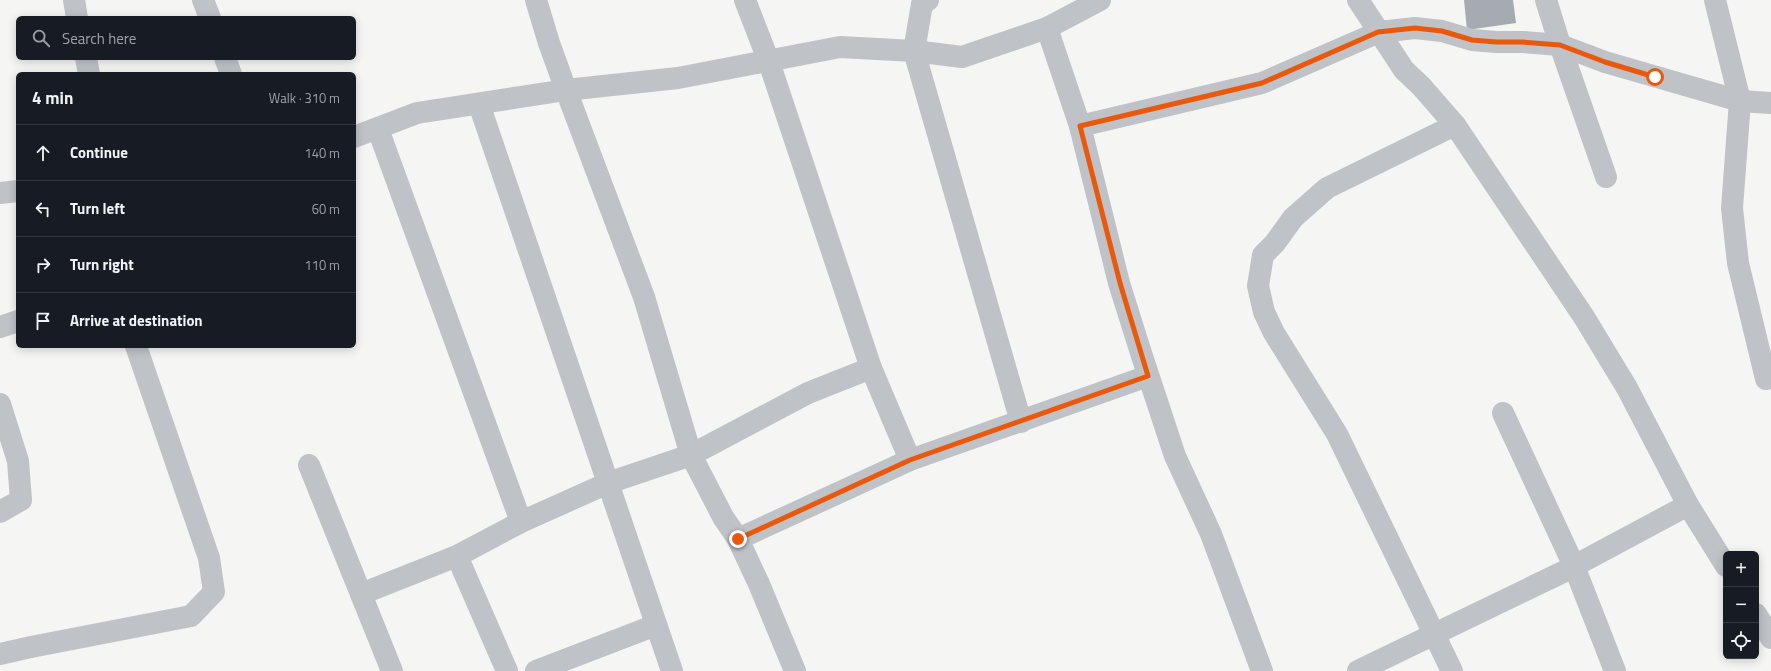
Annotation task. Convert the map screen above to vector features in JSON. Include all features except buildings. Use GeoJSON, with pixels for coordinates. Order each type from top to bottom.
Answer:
{"type":"FeatureCollection","features":[{"type":"Feature","properties":{"kind":"street"},"geometry":{"type":"LineString","coordinates":[[74,0],[77,16]]}},
{"type":"Feature","properties":{"kind":"street"},"geometry":{"type":"LineString","coordinates":[[203,0],[209,16]]}},
{"type":"Feature","properties":{"kind":"street"},"geometry":{"type":"LineString","coordinates":[[536,0],[549,43],[566,90],[644,297],[691,455],[723,517],[738,539],[759,584],[795,671]]}},
{"type":"Feature","properties":{"kind":"street"},"geometry":{"type":"LineString","coordinates":[[745,0],[769,62],[871,368],[910,460]]}},
{"type":"Feature","properties":{"kind":"street"},"geometry":{"type":"LineString","coordinates":[[928,0],[922,4],[914,51],[1021,422]]}},
{"type":"Feature","properties":{"kind":"street"},"geometry":{"type":"LineString","coordinates":[[356,136],[417,113],[566,90],[678,78],[769,62],[840,47],[914,51],[962,57],[1047,28],[1100,0]]}},
{"type":"Feature","properties":{"kind":"street"},"geometry":{"type":"LineString","coordinates":[[1358,0],[1404,70],[1421,86],[1455,125],[1541,251],[1611,361],[1688,505],[1723,561]]}},
{"type":"Feature","properties":{"kind":"street"},"geometry":{"type":"LineString","coordinates":[[1546,0],[1606,177]]}},
{"type":"Feature","properties":{"kind":"street"},"geometry":{"type":"LineString","coordinates":[[1715,0],[1740,101],[1732,208],[1738,263],[1766,379]]}},
{"type":"Feature","properties":{"kind":"street"},"geometry":{"type":"LineString","coordinates":[[1047,28],[1080,126],[1120,283],[1148,376],[1175,456],[1211,534],[1262,671]]}},
{"type":"Feature","properties":{"kind":"street"},"geometry":{"type":"LineString","coordinates":[[1080,126],[1262,83],[1378,32],[1415,28],[1442,31],[1472,40],[1560,45],[1605,62],[1740,101],[1771,103]]}},
{"type":"Feature","properties":{"kind":"street"},"geometry":{"type":"LineString","coordinates":[[86,60],[89,72]]}},
{"type":"Feature","properties":{"kind":"street"},"geometry":{"type":"LineString","coordinates":[[226,60],[230,72]]}},
{"type":"Feature","properties":{"kind":"street"},"geometry":{"type":"LineString","coordinates":[[479,104],[672,671]]}},
{"type":"Feature","properties":{"kind":"street"},"geometry":{"type":"LineString","coordinates":[[1452,671],[1337,434],[1274,333],[1264,312],[1258,286],[1263,255],[1275,243],[1293,218],[1327,188],[1455,125]]}},
{"type":"Feature","properties":{"kind":"street"},"geometry":{"type":"LineString","coordinates":[[378,129],[521,522]]}},
{"type":"Feature","properties":{"kind":"street"},"geometry":{"type":"LineString","coordinates":[[0,193],[16,191]]}},
{"type":"Feature","properties":{"kind":"street"},"geometry":{"type":"LineString","coordinates":[[0,327],[16,322]]}},
{"type":"Feature","properties":{"kind":"street"},"geometry":{"type":"LineString","coordinates":[[0,654],[191,616],[214,592],[209,558],[137,348]]}},
{"type":"Feature","properties":{"kind":"street"},"geometry":{"type":"LineString","coordinates":[[361,594],[457,556],[521,522],[608,483],[691,455],[808,393],[871,368]]}},
{"type":"Feature","properties":{"kind":"street"},"geometry":{"type":"LineString","coordinates":[[738,539],[910,460],[1148,376]]}},
{"type":"Feature","properties":{"kind":"street"},"geometry":{"type":"LineString","coordinates":[[0,404],[18,461],[21,500],[0,512]]}},
{"type":"Feature","properties":{"kind":"street"},"geometry":{"type":"LineString","coordinates":[[1503,413],[1574,566],[1616,671]]}},
{"type":"Feature","properties":{"kind":"street"},"geometry":{"type":"LineString","coordinates":[[308,465],[392,671]]}},
{"type":"Feature","properties":{"kind":"street"},"geometry":{"type":"LineString","coordinates":[[1358,671],[1574,566],[1688,505]]}},
{"type":"Feature","properties":{"kind":"street"},"geometry":{"type":"LineString","coordinates":[[457,556],[507,671]]}},
{"type":"Feature","properties":{"kind":"street"},"geometry":{"type":"LineString","coordinates":[[1759,619],[1771,638]]}},
{"type":"Feature","properties":{"kind":"street"},"geometry":{"type":"LineString","coordinates":[[536,671],[656,625]]}},
{"type":"Feature","properties":{"kind":"route"},"geometry":{"type":"LineString","coordinates":[[738,539],[910,460],[1148,376],[1106,232],[1080,126],[1262,83],[1378,32],[1415,28],[1442,31],[1472,40],[1560,45],[1605,62],[1655,77]]}}]}
